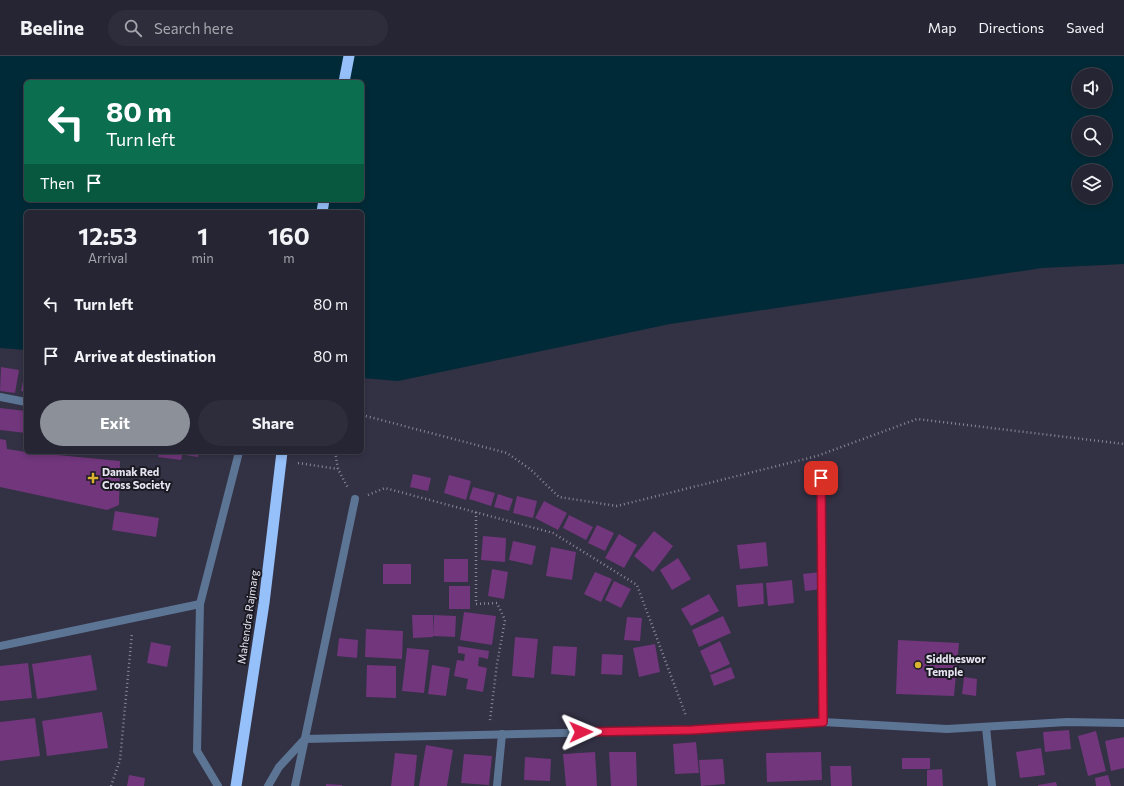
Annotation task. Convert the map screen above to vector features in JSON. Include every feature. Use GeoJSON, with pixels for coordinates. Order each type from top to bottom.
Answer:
{"type":"FeatureCollection","features":[{"type":"Feature","properties":{"kind":"highway"},"geometry":{"type":"LineString","coordinates":[[344,80],[349,56]]}},
{"type":"Feature","properties":{"kind":"highway","name":"Mahendra Rajmarg"},"geometry":{"type":"LineString","coordinates":[[236,786],[264,603],[281,456]]}},
{"type":"Feature","properties":{"kind":"street"},"geometry":{"type":"LineString","coordinates":[[0,397],[24,402]]}},
{"type":"Feature","properties":{"kind":"street"},"geometry":{"type":"LineString","coordinates":[[218,786],[197,751],[200,604],[238,454]]}},
{"type":"Feature","properties":{"kind":"street"},"geometry":{"type":"LineString","coordinates":[[821,478],[823,722]]}},
{"type":"Feature","properties":{"kind":"street"},"geometry":{"type":"LineString","coordinates":[[295,786],[355,499]]}},
{"type":"Feature","properties":{"kind":"street"},"geometry":{"type":"LineString","coordinates":[[0,646],[200,604]]}},
{"type":"Feature","properties":{"kind":"street"},"geometry":{"type":"LineString","coordinates":[[268,786],[280,767],[305,739],[692,730],[823,722],[947,729],[1067,722],[1124,724]]}},
{"type":"Feature","properties":{"kind":"street"},"geometry":{"type":"LineString","coordinates":[[986,727],[992,786]]}},
{"type":"Feature","properties":{"kind":"street"},"geometry":{"type":"LineString","coordinates":[[497,786],[502,734]]}},
{"type":"Feature","properties":{"kind":"path"},"geometry":{"type":"LineString","coordinates":[[364,416],[507,453],[530,469],[559,497],[617,506],[817,456],[917,419],[1124,444]]}},
{"type":"Feature","properties":{"kind":"path"},"geometry":{"type":"LineString","coordinates":[[335,454],[338,469],[355,499],[385,488],[553,533],[637,584],[692,730]]}},
{"type":"Feature","properties":{"kind":"path"},"geometry":{"type":"LineString","coordinates":[[281,456],[338,469]]}},
{"type":"Feature","properties":{"kind":"path"},"geometry":{"type":"LineString","coordinates":[[476,512],[476,604],[496,603],[505,620],[497,664],[489,734]]}},
{"type":"Feature","properties":{"kind":"path"},"geometry":{"type":"LineString","coordinates":[[111,786],[120,760],[133,618]]}},
{"type":"Feature","properties":{"kind":"water"},"geometry":{"type":"Polygon","coordinates":[[[0,56],[1124,56],[1124,264],[1042,268],[670,324],[398,381],[364,378],[364,210],[24,210],[24,350],[0,348],[0,56]]]}},
{"type":"Feature","properties":{"kind":"building"},"geometry":{"type":"Polygon","coordinates":[[[1,367],[19,370],[15,393],[0,391],[1,367]]]}},
{"type":"Feature","properties":{"kind":"building"},"geometry":{"type":"Polygon","coordinates":[[[24,376],[24,392],[21,391],[24,376]]]}},
{"type":"Feature","properties":{"kind":"building"},"geometry":{"type":"Polygon","coordinates":[[[0,408],[24,411],[24,433],[0,430],[0,408]]]}},
{"type":"Feature","properties":{"kind":"building"},"geometry":{"type":"Polygon","coordinates":[[[0,439],[6,440],[7,449],[24,452],[24,454],[47,454],[120,461],[119,505],[107,510],[0,487],[0,439]]]}},
{"type":"Feature","properties":{"kind":"building"},"geometry":{"type":"Polygon","coordinates":[[[159,454],[182,454],[181,460],[158,457],[159,454]]]}},
{"type":"Feature","properties":{"kind":"building"},"geometry":{"type":"Polygon","coordinates":[[[185,454],[199,454],[198,457],[185,454]]]}},
{"type":"Feature","properties":{"kind":"building"},"geometry":{"type":"Polygon","coordinates":[[[413,474],[431,478],[428,491],[410,487],[413,474]]]}},
{"type":"Feature","properties":{"kind":"building"},"geometry":{"type":"Polygon","coordinates":[[[449,475],[471,481],[466,500],[444,493],[449,475]]]}},
{"type":"Feature","properties":{"kind":"building"},"geometry":{"type":"Polygon","coordinates":[[[473,487],[495,493],[491,506],[469,499],[473,487]]]}},
{"type":"Feature","properties":{"kind":"building"},"geometry":{"type":"Polygon","coordinates":[[[498,494],[513,499],[509,511],[494,507],[498,494]]]}},
{"type":"Feature","properties":{"kind":"building"},"geometry":{"type":"Polygon","coordinates":[[[517,496],[537,501],[533,518],[513,513],[517,496]]]}},
{"type":"Feature","properties":{"kind":"building"},"geometry":{"type":"Polygon","coordinates":[[[544,501],[567,513],[558,530],[535,518],[544,501]]]}},
{"type":"Feature","properties":{"kind":"building"},"geometry":{"type":"Polygon","coordinates":[[[115,511],[159,518],[156,537],[112,530],[115,511]]]}},
{"type":"Feature","properties":{"kind":"building"},"geometry":{"type":"Polygon","coordinates":[[[569,515],[593,527],[586,540],[563,528],[569,515]]]}},
{"type":"Feature","properties":{"kind":"building"},"geometry":{"type":"Polygon","coordinates":[[[597,525],[614,533],[605,551],[588,543],[597,525]]]}},
{"type":"Feature","properties":{"kind":"building"},"geometry":{"type":"Polygon","coordinates":[[[654,531],[673,546],[653,572],[634,556],[654,531]]]}},
{"type":"Feature","properties":{"kind":"building"},"geometry":{"type":"Polygon","coordinates":[[[619,534],[637,545],[624,568],[605,558],[619,534]]]}},
{"type":"Feature","properties":{"kind":"building"},"geometry":{"type":"Polygon","coordinates":[[[483,536],[506,538],[505,562],[481,560],[483,536]]]}},
{"type":"Feature","properties":{"kind":"building"},"geometry":{"type":"Polygon","coordinates":[[[513,541],[536,546],[532,565],[509,560],[513,541]]]}},
{"type":"Feature","properties":{"kind":"building"},"geometry":{"type":"Polygon","coordinates":[[[766,542],[768,566],[740,569],[737,545],[766,542]]]}},
{"type":"Feature","properties":{"kind":"building"},"geometry":{"type":"Polygon","coordinates":[[[551,547],[576,552],[572,580],[546,576],[551,547]]]}},
{"type":"Feature","properties":{"kind":"building"},"geometry":{"type":"Polygon","coordinates":[[[678,558],[691,579],[672,590],[660,570],[678,558]]]}},
{"type":"Feature","properties":{"kind":"building"},"geometry":{"type":"Polygon","coordinates":[[[444,559],[468,559],[468,582],[444,582],[444,559]]]}},
{"type":"Feature","properties":{"kind":"building"},"geometry":{"type":"Polygon","coordinates":[[[383,564],[411,564],[411,584],[383,584],[383,564]]]}},
{"type":"Feature","properties":{"kind":"building"},"geometry":{"type":"Polygon","coordinates":[[[492,569],[508,572],[504,599],[488,596],[492,569]]]}},
{"type":"Feature","properties":{"kind":"building"},"geometry":{"type":"Polygon","coordinates":[[[595,572],[612,579],[601,602],[584,594],[595,572]]]}},
{"type":"Feature","properties":{"kind":"building"},"geometry":{"type":"Polygon","coordinates":[[[821,572],[823,589],[805,591],[803,574],[821,572]]]}},
{"type":"Feature","properties":{"kind":"building"},"geometry":{"type":"Polygon","coordinates":[[[792,580],[794,603],[768,606],[766,583],[792,580]]]}},
{"type":"Feature","properties":{"kind":"building"},"geometry":{"type":"Polygon","coordinates":[[[614,581],[631,589],[621,608],[605,600],[614,581]]]}},
{"type":"Feature","properties":{"kind":"building"},"geometry":{"type":"Polygon","coordinates":[[[763,583],[764,604],[738,607],[736,585],[763,583]]]}},
{"type":"Feature","properties":{"kind":"building"},"geometry":{"type":"Polygon","coordinates":[[[449,586],[470,586],[470,609],[449,609],[449,586]]]}},
{"type":"Feature","properties":{"kind":"building"},"geometry":{"type":"Polygon","coordinates":[[[709,594],[719,611],[691,626],[681,609],[709,594]]]}},
{"type":"Feature","properties":{"kind":"building"},"geometry":{"type":"Polygon","coordinates":[[[464,612],[496,616],[492,645],[460,640],[464,612]]]}},
{"type":"Feature","properties":{"kind":"building"},"geometry":{"type":"Polygon","coordinates":[[[412,615],[433,615],[433,635],[434,615],[456,616],[455,637],[433,636],[413,638],[412,615]]]}},
{"type":"Feature","properties":{"kind":"building"},"geometry":{"type":"Polygon","coordinates":[[[723,616],[731,633],[699,647],[692,630],[723,616]]]}},
{"type":"Feature","properties":{"kind":"building"},"geometry":{"type":"Polygon","coordinates":[[[627,617],[642,618],[640,641],[624,640],[627,617]]]}},
{"type":"Feature","properties":{"kind":"building"},"geometry":{"type":"Polygon","coordinates":[[[366,629],[403,631],[402,659],[365,657],[366,629]]]}},
{"type":"Feature","properties":{"kind":"building"},"geometry":{"type":"Polygon","coordinates":[[[515,637],[538,639],[534,678],[512,676],[515,637]]]}},
{"type":"Feature","properties":{"kind":"building"},"geometry":{"type":"Polygon","coordinates":[[[339,638],[358,640],[357,658],[337,656],[339,638]]]}},
{"type":"Feature","properties":{"kind":"building"},"geometry":{"type":"Polygon","coordinates":[[[898,640],[959,643],[954,696],[896,694],[898,640]]]}},
{"type":"Feature","properties":{"kind":"building"},"geometry":{"type":"Polygon","coordinates":[[[720,641],[730,664],[710,673],[700,651],[720,641]]]}},
{"type":"Feature","properties":{"kind":"building"},"geometry":{"type":"Polygon","coordinates":[[[151,642],[171,646],[167,667],[147,663],[151,642]]]}},
{"type":"Feature","properties":{"kind":"building"},"geometry":{"type":"Polygon","coordinates":[[[655,644],[660,672],[639,677],[633,648],[655,644]]]}},
{"type":"Feature","properties":{"kind":"building"},"geometry":{"type":"Polygon","coordinates":[[[458,646],[489,651],[488,659],[479,657],[478,666],[487,668],[483,692],[466,689],[468,679],[454,676],[457,660],[464,661],[465,654],[458,653],[458,646]]]}},
{"type":"Feature","properties":{"kind":"building"},"geometry":{"type":"Polygon","coordinates":[[[553,646],[577,647],[575,676],[551,674],[553,646]]]}},
{"type":"Feature","properties":{"kind":"building"},"geometry":{"type":"Polygon","coordinates":[[[407,648],[429,650],[424,693],[402,691],[407,648]]]}},
{"type":"Feature","properties":{"kind":"building"},"geometry":{"type":"Polygon","coordinates":[[[602,654],[623,655],[622,675],[601,674],[602,654]]]}},
{"type":"Feature","properties":{"kind":"building"},"geometry":{"type":"Polygon","coordinates":[[[91,655],[97,690],[37,699],[32,664],[91,655]]]}},
{"type":"Feature","properties":{"kind":"building"},"geometry":{"type":"Polygon","coordinates":[[[28,663],[32,698],[0,701],[0,666],[28,663]]]}},
{"type":"Feature","properties":{"kind":"building"},"geometry":{"type":"Polygon","coordinates":[[[367,665],[396,666],[396,698],[366,697],[367,665]]]}},
{"type":"Feature","properties":{"kind":"building"},"geometry":{"type":"Polygon","coordinates":[[[432,665],[450,668],[446,696],[428,694],[432,665]]]}},
{"type":"Feature","properties":{"kind":"building"},"geometry":{"type":"Polygon","coordinates":[[[731,667],[735,678],[714,686],[710,675],[731,667]]]}},
{"type":"Feature","properties":{"kind":"building"},"geometry":{"type":"Polygon","coordinates":[[[964,677],[977,679],[976,696],[962,694],[964,677]]]}},
{"type":"Feature","properties":{"kind":"building"},"geometry":{"type":"Polygon","coordinates":[[[102,712],[108,748],[47,756],[42,721],[102,712]]]}},
{"type":"Feature","properties":{"kind":"building"},"geometry":{"type":"Polygon","coordinates":[[[35,718],[40,756],[0,761],[0,722],[35,718]]]}},
{"type":"Feature","properties":{"kind":"building"},"geometry":{"type":"Polygon","coordinates":[[[1069,730],[1071,749],[1045,752],[1043,732],[1069,730]]]}},
{"type":"Feature","properties":{"kind":"building"},"geometry":{"type":"Polygon","coordinates":[[[1096,731],[1106,771],[1088,776],[1078,736],[1096,731]]]}},
{"type":"Feature","properties":{"kind":"building"},"geometry":{"type":"Polygon","coordinates":[[[1124,737],[1124,768],[1111,771],[1105,741],[1124,737]]]}},
{"type":"Feature","properties":{"kind":"building"},"geometry":{"type":"Polygon","coordinates":[[[696,742],[699,773],[675,774],[673,744],[696,742]]]}},
{"type":"Feature","properties":{"kind":"building"},"geometry":{"type":"Polygon","coordinates":[[[426,745],[453,750],[447,786],[419,786],[426,745]]]}},
{"type":"Feature","properties":{"kind":"building"},"geometry":{"type":"Polygon","coordinates":[[[1041,748],[1045,775],[1020,778],[1016,752],[1041,748]]]}},
{"type":"Feature","properties":{"kind":"building"},"geometry":{"type":"Polygon","coordinates":[[[595,752],[597,786],[566,786],[563,754],[595,752]]]}},
{"type":"Feature","properties":{"kind":"building"},"geometry":{"type":"Polygon","coordinates":[[[609,752],[636,752],[637,786],[611,786],[609,752]]]}},
{"type":"Feature","properties":{"kind":"building"},"geometry":{"type":"Polygon","coordinates":[[[821,752],[822,780],[767,782],[766,753],[821,752]]]}},
{"type":"Feature","properties":{"kind":"building"},"geometry":{"type":"Polygon","coordinates":[[[395,753],[417,755],[414,786],[391,786],[395,753]]]}},
{"type":"Feature","properties":{"kind":"building"},"geometry":{"type":"Polygon","coordinates":[[[464,754],[492,756],[489,785],[461,783],[464,754]]]}},
{"type":"Feature","properties":{"kind":"building"},"geometry":{"type":"Polygon","coordinates":[[[525,757],[551,759],[550,781],[524,780],[525,757]]]}},
{"type":"Feature","properties":{"kind":"building"},"geometry":{"type":"Polygon","coordinates":[[[902,758],[930,758],[930,769],[902,769],[902,758]]]}},
{"type":"Feature","properties":{"kind":"building"},"geometry":{"type":"Polygon","coordinates":[[[723,759],[725,784],[701,786],[699,760],[723,759]]]}},
{"type":"Feature","properties":{"kind":"building"},"geometry":{"type":"Polygon","coordinates":[[[830,766],[851,766],[852,786],[831,786],[830,766]]]}},
{"type":"Feature","properties":{"kind":"building"},"geometry":{"type":"Polygon","coordinates":[[[942,769],[943,786],[927,786],[927,770],[942,769]]]}},
{"type":"Feature","properties":{"kind":"building"},"geometry":{"type":"Polygon","coordinates":[[[129,775],[145,778],[144,786],[127,786],[129,775]]]}},
{"type":"Feature","properties":{"kind":"building"},"geometry":{"type":"Polygon","coordinates":[[[1108,775],[1111,786],[1096,786],[1095,778],[1108,775]]]}},
{"type":"Feature","properties":{"kind":"building"},"geometry":{"type":"Polygon","coordinates":[[[1056,782],[1057,786],[1038,786],[1038,785],[1056,782]]]}},
{"type":"Feature","properties":{"kind":"building"},"geometry":{"type":"Polygon","coordinates":[[[326,784],[342,785],[342,786],[326,786],[326,784]]]}},
{"type":"Feature","properties":{"kind":"place","name":"Damak Red Cross Society"},"geometry":{"type":"Point","coordinates":[93,478]}},
{"type":"Feature","properties":{"kind":"place","name":"Siddheswor Temple"},"geometry":{"type":"Point","coordinates":[918,665]}},
{"type":"Feature","properties":{"kind":"route"},"geometry":{"type":"LineString","coordinates":[[581,732],[692,730],[823,722],[821,478]]}}]}
